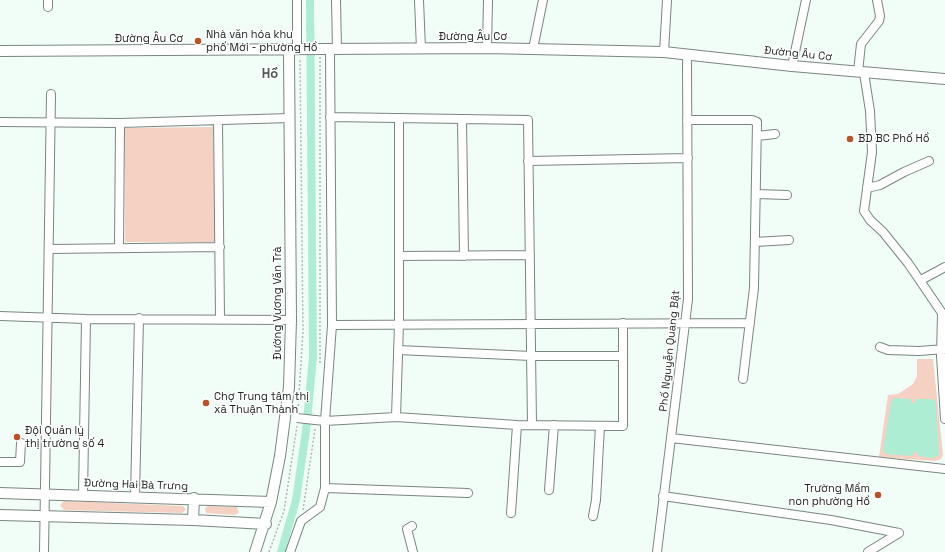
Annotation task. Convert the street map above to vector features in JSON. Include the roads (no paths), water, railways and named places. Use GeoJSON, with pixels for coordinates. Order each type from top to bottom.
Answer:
{"type":"FeatureCollection","features":[{"type":"Feature","properties":{"kind":"main road","name":"Đường Âu Cơ"},"geometry":{"type":"LineString","coordinates":[[0,51],[487,48],[664,52],[792,66],[945,79]]}},
{"type":"Feature","properties":{"kind":"main road","name":"Đường Vương Văn Trà"},"geometry":{"type":"LineString","coordinates":[[255,552],[266,524],[271,502],[290,387],[290,118],[293,50]]}},
{"type":"Feature","properties":{"kind":"main road","name":"Đường Hai Bà Trưng"},"geometry":{"type":"LineString","coordinates":[[0,493],[135,496],[271,502]]}},
{"type":"Feature","properties":{"kind":"main road"},"geometry":{"type":"LineString","coordinates":[[193,520],[194,498]]}},
{"type":"Feature","properties":{"kind":"main road"},"geometry":{"type":"LineString","coordinates":[[0,515],[193,520],[266,524]]}},
{"type":"Feature","properties":{"kind":"street"},"geometry":{"type":"LineString","coordinates":[[293,50],[297,0]]}},
{"type":"Feature","properties":{"kind":"street"},"geometry":{"type":"LineString","coordinates":[[290,552],[299,525],[303,519],[320,507],[325,488],[325,421],[332,325],[328,50],[336,0]]}},
{"type":"Feature","properties":{"kind":"street"},"geometry":{"type":"LineString","coordinates":[[420,0],[421,49]]}},
{"type":"Feature","properties":{"kind":"street"},"geometry":{"type":"LineString","coordinates":[[487,48],[488,0]]}},
{"type":"Feature","properties":{"kind":"street"},"geometry":{"type":"LineString","coordinates":[[533,49],[542,0]]}},
{"type":"Feature","properties":{"kind":"street"},"geometry":{"type":"LineString","coordinates":[[664,52],[667,0]]}},
{"type":"Feature","properties":{"kind":"street"},"geometry":{"type":"LineString","coordinates":[[792,66],[806,0]]}},
{"type":"Feature","properties":{"kind":"street"},"geometry":{"type":"LineString","coordinates":[[877,0],[880,16],[861,44],[861,72],[870,111],[872,152],[864,211],[870,220],[883,232],[921,280],[942,313],[945,419]]}},
{"type":"Feature","properties":{"kind":"street","name":"Phố Nguyễn Quang Bật"},"geometry":{"type":"LineString","coordinates":[[657,552],[688,299],[687,55]]}},
{"type":"Feature","properties":{"kind":"street"},"geometry":{"type":"LineString","coordinates":[[44,552],[51,94]]}},
{"type":"Feature","properties":{"kind":"street"},"geometry":{"type":"LineString","coordinates":[[330,117],[528,120],[532,425]]}},
{"type":"Feature","properties":{"kind":"street"},"geometry":{"type":"LineString","coordinates":[[0,122],[120,123],[290,118]]}},
{"type":"Feature","properties":{"kind":"street"},"geometry":{"type":"LineString","coordinates":[[396,417],[399,324],[399,118]]}},
{"type":"Feature","properties":{"kind":"street"},"geometry":{"type":"LineString","coordinates":[[462,119],[464,256]]}},
{"type":"Feature","properties":{"kind":"street"},"geometry":{"type":"LineString","coordinates":[[218,120],[220,318]]}},
{"type":"Feature","properties":{"kind":"street"},"geometry":{"type":"LineString","coordinates":[[687,120],[752,120],[757,122],[758,136],[754,288],[743,379]]}},
{"type":"Feature","properties":{"kind":"street"},"geometry":{"type":"LineString","coordinates":[[119,248],[120,123]]}},
{"type":"Feature","properties":{"kind":"street"},"geometry":{"type":"LineString","coordinates":[[758,136],[775,134]]}},
{"type":"Feature","properties":{"kind":"street"},"geometry":{"type":"LineString","coordinates":[[528,161],[688,158]]}},
{"type":"Feature","properties":{"kind":"street"},"geometry":{"type":"LineString","coordinates":[[867,188],[880,185],[929,161]]}},
{"type":"Feature","properties":{"kind":"street"},"geometry":{"type":"LineString","coordinates":[[756,194],[787,195]]}},
{"type":"Feature","properties":{"kind":"street"},"geometry":{"type":"LineString","coordinates":[[755,242],[789,240]]}},
{"type":"Feature","properties":{"kind":"street"},"geometry":{"type":"LineString","coordinates":[[49,249],[220,247]]}},
{"type":"Feature","properties":{"kind":"street"},"geometry":{"type":"LineString","coordinates":[[399,256],[530,255]]}},
{"type":"Feature","properties":{"kind":"street"},"geometry":{"type":"LineString","coordinates":[[921,280],[945,267]]}},
{"type":"Feature","properties":{"kind":"street"},"geometry":{"type":"LineString","coordinates":[[0,316],[86,319],[220,318],[291,320]]}},
{"type":"Feature","properties":{"kind":"street"},"geometry":{"type":"LineString","coordinates":[[135,496],[139,318]]}},
{"type":"Feature","properties":{"kind":"street"},"geometry":{"type":"LineString","coordinates":[[83,495],[86,319]]}},
{"type":"Feature","properties":{"kind":"street"},"geometry":{"type":"LineString","coordinates":[[286,417],[297,418],[315,423],[325,421],[396,417],[517,425],[623,426],[622,356],[624,323]]}},
{"type":"Feature","properties":{"kind":"street"},"geometry":{"type":"LineString","coordinates":[[332,325],[750,323]]}},
{"type":"Feature","properties":{"kind":"street"},"geometry":{"type":"LineString","coordinates":[[880,347],[888,350],[919,351],[944,349]]}},
{"type":"Feature","properties":{"kind":"street"},"geometry":{"type":"LineString","coordinates":[[398,350],[532,356],[622,356]]}},
{"type":"Feature","properties":{"kind":"street"},"geometry":{"type":"LineString","coordinates":[[511,513],[517,425]]}},
{"type":"Feature","properties":{"kind":"street"},"geometry":{"type":"LineString","coordinates":[[548,490],[554,425]]}},
{"type":"Feature","properties":{"kind":"street"},"geometry":{"type":"LineString","coordinates":[[592,516],[596,500],[600,426]]}},
{"type":"Feature","properties":{"kind":"street"},"geometry":{"type":"LineString","coordinates":[[671,438],[945,469]]}},
{"type":"Feature","properties":{"kind":"street"},"geometry":{"type":"LineString","coordinates":[[0,462],[20,462],[21,443]]}},
{"type":"Feature","properties":{"kind":"street"},"geometry":{"type":"LineString","coordinates":[[325,488],[468,493]]}},
{"type":"Feature","properties":{"kind":"street"},"geometry":{"type":"LineString","coordinates":[[663,496],[831,520],[899,533],[868,552]]}},
{"type":"Feature","properties":{"kind":"street"},"geometry":{"type":"LineString","coordinates":[[412,526],[407,529],[413,552]]}},
{"type":"Feature","properties":{"kind":"waterway"},"geometry":{"type":"LineString","coordinates":[[281,552],[296,500],[306,431],[313,357],[310,0]]}},
{"type":"Feature","properties":{"kind":"place","name":"Nhà văn hóa khu phố Mới - phường Hồ"},"geometry":{"type":"Point","coordinates":[198,41]}},
{"type":"Feature","properties":{"kind":"place","name":"BD BC Phố Hồ"},"geometry":{"type":"Point","coordinates":[850,139]}},
{"type":"Feature","properties":{"kind":"place","name":"Chợ Trung tâm thị xã Thuận Thành"},"geometry":{"type":"Point","coordinates":[206,403]}},
{"type":"Feature","properties":{"kind":"place","name":"Đội Quản lý thị trường số 4"},"geometry":{"type":"Point","coordinates":[17,437]}},
{"type":"Feature","properties":{"kind":"place","name":"Trường Mầm non phường Hồ"},"geometry":{"type":"Point","coordinates":[878,495]}},
{"type":"Feature","properties":{"kind":"district","name":"Hồ"},"geometry":{"type":"Point","coordinates":[270,74]}}]}
